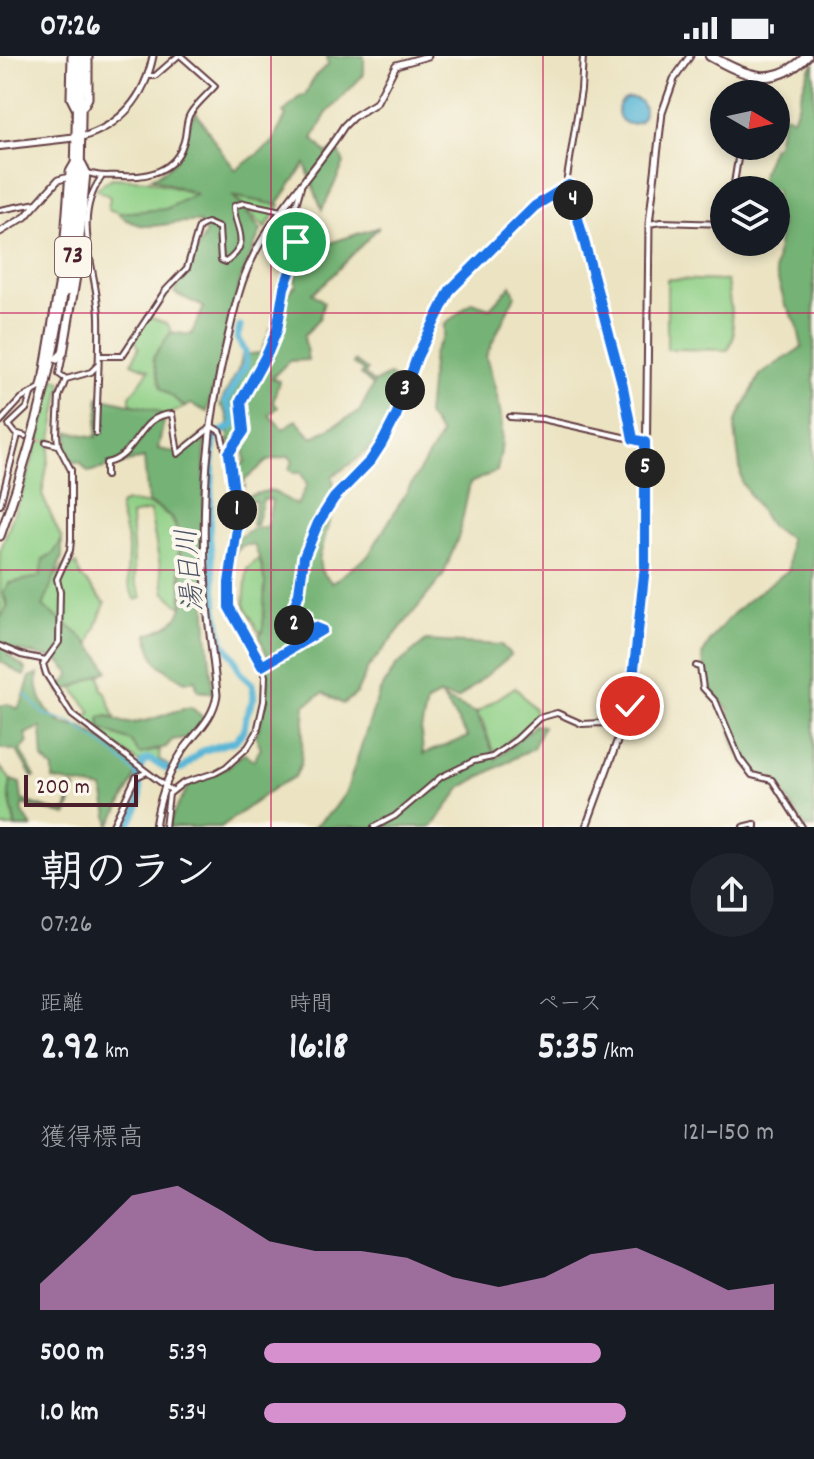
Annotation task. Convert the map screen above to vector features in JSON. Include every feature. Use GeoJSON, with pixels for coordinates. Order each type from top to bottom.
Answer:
{"type":"FeatureCollection","features":[{"type":"Feature","properties":{"kind":"highway"},"geometry":{"type":"LineString","coordinates":[[710,56],[751,75],[777,76],[808,58]]}},
{"type":"Feature","properties":{"kind":"main road","name":"73"},"geometry":{"type":"LineString","coordinates":[[0,536],[37,435],[60,356],[73,263],[80,56]]}},
{"type":"Feature","properties":{"kind":"main road"},"geometry":{"type":"LineString","coordinates":[[0,146],[79,137]]}},
{"type":"Feature","properties":{"kind":"main road","name":"73"},"geometry":{"type":"LineString","coordinates":[[46,384],[44,375],[63,263],[69,177],[78,162]]}},
{"type":"Feature","properties":{"kind":"main road","name":"73"},"geometry":{"type":"LineString","coordinates":[[29,453],[46,384],[65,282],[78,162]]}},
{"type":"Feature","properties":{"kind":"main road"},"geometry":{"type":"LineString","coordinates":[[60,356],[77,270],[86,172],[78,162]]}},
{"type":"Feature","properties":{"kind":"street"},"geometry":{"type":"LineString","coordinates":[[79,137],[97,132],[130,108],[149,76],[153,56]]}},
{"type":"Feature","properties":{"kind":"street"},"geometry":{"type":"LineString","coordinates":[[86,172],[101,178],[152,175],[174,159],[183,147],[189,115],[215,86],[180,56],[158,74],[149,76]]}},
{"type":"Feature","properties":{"kind":"street"},"geometry":{"type":"LineString","coordinates":[[155,827],[164,787],[185,748],[210,718],[217,695],[206,592],[204,529],[209,427],[244,277],[253,256],[281,211],[353,117],[376,103],[396,65],[428,56]]}},
{"type":"Feature","properties":{"kind":"street"},"geometry":{"type":"LineString","coordinates":[[583,56],[581,90],[567,178],[623,387],[633,439]]}},
{"type":"Feature","properties":{"kind":"street"},"geometry":{"type":"LineString","coordinates":[[586,827],[633,690],[644,579],[649,224],[664,105],[674,79],[690,56]]}},
{"type":"Feature","properties":{"kind":"street"},"geometry":{"type":"LineString","coordinates":[[750,80],[751,75]]}},
{"type":"Feature","properties":{"kind":"street"},"geometry":{"type":"LineString","coordinates":[[0,232],[25,217],[58,180],[69,177]]}},
{"type":"Feature","properties":{"kind":"street"},"geometry":{"type":"LineString","coordinates":[[96,433],[99,313],[86,236],[90,200],[101,178]]}},
{"type":"Feature","properties":{"kind":"street"},"geometry":{"type":"LineString","coordinates":[[229,453],[244,431],[241,401],[277,330],[284,288],[296,248],[292,219],[303,181]]}},
{"type":"Feature","properties":{"kind":"street"},"geometry":{"type":"LineString","coordinates":[[262,666],[322,630],[315,627],[285,633],[306,616],[292,613],[307,548],[334,498],[371,460],[382,443],[396,416],[417,357],[450,290],[535,206],[569,185]]}},
{"type":"Feature","properties":{"kind":"street"},"geometry":{"type":"LineString","coordinates":[[0,210],[37,203]]}},
{"type":"Feature","properties":{"kind":"street"},"geometry":{"type":"LineString","coordinates":[[99,356],[122,356],[165,291],[187,268],[199,227],[207,223],[219,228],[221,260],[226,262],[241,237],[242,231],[233,211],[237,204],[266,206],[281,211]]}},
{"type":"Feature","properties":{"kind":"street"},"geometry":{"type":"LineString","coordinates":[[649,224],[710,224]]}},
{"type":"Feature","properties":{"kind":"street"},"geometry":{"type":"LineString","coordinates":[[60,356],[59,374],[66,379]]}},
{"type":"Feature","properties":{"kind":"street"},"geometry":{"type":"LineString","coordinates":[[66,379],[91,372],[97,366]]}},
{"type":"Feature","properties":{"kind":"street"},"geometry":{"type":"LineString","coordinates":[[0,422],[21,399],[40,388],[44,375]]}},
{"type":"Feature","properties":{"kind":"street"},"geometry":{"type":"LineString","coordinates":[[66,379],[59,397],[58,445],[71,470],[71,540],[70,550],[57,579],[60,592],[59,642],[43,664],[72,715],[172,791]]}},
{"type":"Feature","properties":{"kind":"street"},"geometry":{"type":"LineString","coordinates":[[25,436],[11,431],[9,425],[27,408],[31,392]]}},
{"type":"Feature","properties":{"kind":"street"},"geometry":{"type":"LineString","coordinates":[[106,476],[106,463],[116,461],[125,454],[150,420],[158,415],[172,414],[178,454],[209,427]]}},
{"type":"Feature","properties":{"kind":"street"},"geometry":{"type":"LineString","coordinates":[[510,417],[542,419],[645,442]]}},
{"type":"Feature","properties":{"kind":"street"},"geometry":{"type":"LineString","coordinates":[[165,827],[167,801],[172,791],[183,783],[215,773],[248,747],[260,725],[264,701],[265,676],[262,666],[229,607],[229,583],[238,522],[229,453],[221,432],[209,427]]}},
{"type":"Feature","properties":{"kind":"street"},"geometry":{"type":"LineString","coordinates":[[0,505],[18,435]]}},
{"type":"Feature","properties":{"kind":"street"},"geometry":{"type":"LineString","coordinates":[[46,442],[58,445]]}},
{"type":"Feature","properties":{"kind":"street"},"geometry":{"type":"LineString","coordinates":[[0,646],[21,655],[46,660]]}},
{"type":"Feature","properties":{"kind":"street"},"geometry":{"type":"LineString","coordinates":[[696,666],[700,667],[703,688],[716,702],[740,759],[752,775],[772,780],[802,827]]}},
{"type":"Feature","properties":{"kind":"street"},"geometry":{"type":"LineString","coordinates":[[374,827],[395,816],[441,777],[474,761],[492,757],[539,718],[557,713],[582,724],[623,725]]}},
{"type":"Feature","properties":{"kind":"street"},"geometry":{"type":"LineString","coordinates":[[112,827],[136,777],[145,773]]}},
{"type":"Feature","properties":{"kind":"street"},"geometry":{"type":"LineString","coordinates":[[743,827],[755,824],[755,827]]}},
{"type":"Feature","properties":{"kind":"green space"},"geometry":{"type":"Polygon","coordinates":[[[327,56],[364,56],[364,74],[326,114],[313,139],[327,154],[337,146],[344,164],[322,210],[305,164],[277,205],[233,196],[261,230],[240,281],[207,412],[191,404],[185,407],[161,388],[153,358],[171,332],[191,335],[204,307],[174,293],[206,233],[199,222],[149,226],[119,215],[166,209],[196,194],[152,178],[179,156],[196,112],[236,170],[271,144],[286,116],[283,113],[305,95],[315,76],[328,65],[327,56]]]}},
{"type":"Feature","properties":{"kind":"green space"},"geometry":{"type":"Polygon","coordinates":[[[814,63],[814,827],[805,827],[776,780],[757,774],[743,761],[732,735],[728,708],[711,695],[702,655],[729,618],[789,570],[789,538],[771,527],[742,483],[735,429],[736,421],[760,375],[802,347],[797,324],[785,304],[775,270],[777,256],[790,256],[790,176],[761,176],[767,160],[790,160],[790,117],[793,119],[814,63]]]}},
{"type":"Feature","properties":{"kind":"green space"},"geometry":{"type":"Polygon","coordinates":[[[112,178],[148,180],[196,194],[166,209],[119,213],[108,209],[110,197],[96,189],[112,178]]]}},
{"type":"Feature","properties":{"kind":"green space"},"geometry":{"type":"Polygon","coordinates":[[[234,197],[280,205],[265,228],[234,197]]]}},
{"type":"Feature","properties":{"kind":"green space"},"geometry":{"type":"Polygon","coordinates":[[[379,227],[312,293],[324,302],[319,319],[304,336],[308,360],[289,361],[272,378],[279,381],[273,403],[278,407],[269,415],[283,429],[296,420],[312,438],[359,412],[373,386],[361,375],[363,371],[353,364],[354,361],[367,370],[365,375],[374,383],[389,375],[397,380],[397,406],[388,427],[362,455],[332,476],[336,495],[319,560],[321,571],[332,583],[368,556],[441,435],[427,415],[433,354],[444,335],[444,325],[472,302],[490,308],[511,285],[515,295],[486,356],[502,426],[497,471],[470,483],[459,535],[443,576],[368,668],[356,694],[343,704],[323,693],[305,705],[301,763],[295,777],[277,786],[221,827],[169,827],[188,786],[229,766],[244,753],[254,760],[261,748],[256,737],[265,705],[268,659],[259,634],[263,632],[265,582],[254,545],[243,545],[236,552],[238,538],[253,528],[267,527],[272,500],[263,499],[256,525],[252,525],[256,501],[244,500],[243,497],[271,490],[297,505],[307,485],[301,473],[289,469],[293,462],[289,456],[267,461],[244,481],[245,487],[237,493],[234,486],[239,479],[240,465],[245,462],[244,439],[233,442],[230,448],[228,420],[220,405],[239,368],[242,355],[261,353],[284,297],[296,285],[295,275],[291,272],[298,257],[312,255],[333,242],[379,227]]]}},
{"type":"Feature","properties":{"kind":"green space"},"geometry":{"type":"Polygon","coordinates":[[[667,279],[727,281],[734,336],[728,350],[667,349],[667,279]]]}},
{"type":"Feature","properties":{"kind":"green space"},"geometry":{"type":"Polygon","coordinates":[[[150,317],[168,324],[171,332],[153,358],[164,390],[185,407],[165,416],[155,410],[130,404],[130,396],[149,370],[132,363],[139,347],[134,339],[150,317]]]}},
{"type":"Feature","properties":{"kind":"green space"},"geometry":{"type":"Polygon","coordinates":[[[55,379],[62,381],[42,495],[62,540],[40,577],[3,593],[7,608],[0,619],[0,551],[28,476],[55,379]]]}},
{"type":"Feature","properties":{"kind":"green space"},"geometry":{"type":"Polygon","coordinates":[[[98,397],[155,410],[165,416],[158,449],[179,453],[205,433],[203,553],[213,693],[198,691],[195,680],[185,682],[170,673],[151,652],[148,634],[176,618],[182,608],[183,592],[176,526],[166,513],[148,503],[144,458],[88,472],[80,462],[69,462],[66,450],[69,432],[96,437],[98,397]]]}},
{"type":"Feature","properties":{"kind":"green space"},"geometry":{"type":"Polygon","coordinates":[[[127,502],[157,508],[173,522],[177,530],[182,608],[165,593],[150,511],[131,515],[135,581],[142,598],[136,600],[132,594],[127,543],[119,509],[121,504],[127,502]]]}},
{"type":"Feature","properties":{"kind":"green space"},"geometry":{"type":"Polygon","coordinates":[[[62,540],[62,557],[43,607],[88,643],[108,671],[61,693],[58,688],[70,673],[57,659],[10,649],[8,655],[26,669],[24,676],[0,661],[0,619],[8,605],[3,593],[9,583],[40,577],[43,559],[53,554],[62,540]]]}},
{"type":"Feature","properties":{"kind":"green space"},"geometry":{"type":"Polygon","coordinates":[[[259,558],[265,582],[263,632],[258,631],[244,604],[247,569],[259,558]]]}},
{"type":"Feature","properties":{"kind":"green space"},"geometry":{"type":"Polygon","coordinates":[[[76,564],[81,576],[105,603],[89,646],[43,607],[53,578],[65,565],[76,564]]]}},
{"type":"Feature","properties":{"kind":"green space"},"geometry":{"type":"Polygon","coordinates":[[[426,641],[501,645],[511,655],[458,699],[440,695],[427,702],[421,730],[423,754],[468,737],[443,698],[476,713],[496,759],[535,725],[543,726],[533,748],[463,786],[432,827],[314,827],[333,810],[346,792],[379,693],[396,666],[426,641]]]}},
{"type":"Feature","properties":{"kind":"green space"},"geometry":{"type":"Polygon","coordinates":[[[38,674],[40,695],[46,709],[56,719],[100,738],[136,770],[110,826],[103,789],[53,780],[53,769],[43,759],[41,727],[25,734],[28,742],[21,750],[35,777],[32,777],[17,751],[0,748],[0,706],[8,704],[17,709],[30,677],[38,674]]]}},
{"type":"Feature","properties":{"kind":"green space"},"geometry":{"type":"Polygon","coordinates":[[[100,674],[102,690],[115,717],[107,716],[101,729],[132,741],[139,754],[160,750],[159,759],[169,766],[149,758],[138,762],[85,722],[91,712],[73,688],[100,674]]]}},
{"type":"Feature","properties":{"kind":"green space"},"geometry":{"type":"Polygon","coordinates":[[[515,687],[535,709],[535,718],[494,754],[476,713],[515,687]]]}},
{"type":"Feature","properties":{"kind":"green space"},"geometry":{"type":"Polygon","coordinates":[[[191,707],[206,720],[188,740],[172,740],[166,747],[139,754],[131,741],[101,729],[99,718],[137,722],[191,707]]]}},
{"type":"Feature","properties":{"kind":"green space"},"geometry":{"type":"Polygon","coordinates":[[[0,767],[11,780],[9,794],[15,827],[0,827],[0,767]]]}},
{"type":"Feature","properties":{"kind":"green space"},"geometry":{"type":"Polygon","coordinates":[[[11,780],[20,783],[22,800],[56,811],[66,811],[75,788],[67,815],[22,804],[23,813],[32,827],[16,827],[9,794],[11,780]]]}},
{"type":"Feature","properties":{"kind":"water"},"geometry":{"type":"Polygon","coordinates":[[[631,98],[640,102],[644,111],[640,120],[631,124],[622,120],[618,111],[622,102],[631,98]]]}},
{"type":"Feature","properties":{"kind":"waterway","name":"湯日川"},"geometry":{"type":"LineString","coordinates":[[128,827],[140,802],[139,771],[143,762],[149,759],[169,770],[182,769],[202,751],[235,741],[244,730],[254,697],[252,684],[241,674],[222,641],[209,531],[214,439],[215,435],[235,422],[226,401],[246,364],[245,351],[237,338],[240,327]]}},
{"type":"Feature","properties":{"kind":"waterway"},"geometry":{"type":"LineString","coordinates":[[25,694],[43,714],[71,722],[114,753],[134,772],[137,781],[141,781]]}},
{"type":"Feature","properties":{"kind":"tunnel"},"geometry":{"type":"LineString","coordinates":[[25,436],[46,442]]}},
{"type":"Feature","properties":{"kind":"route"},"geometry":{"type":"LineString","coordinates":[[296,242],[277,330],[241,401],[244,431],[230,449],[228,462],[238,522],[229,583],[229,607],[262,666],[322,630],[315,627],[285,633],[306,616],[292,613],[307,548],[334,498],[371,460],[382,443],[396,416],[417,357],[450,290],[535,206],[551,193],[569,185],[623,387],[633,439],[645,442],[645,566],[630,706]]}}]}
